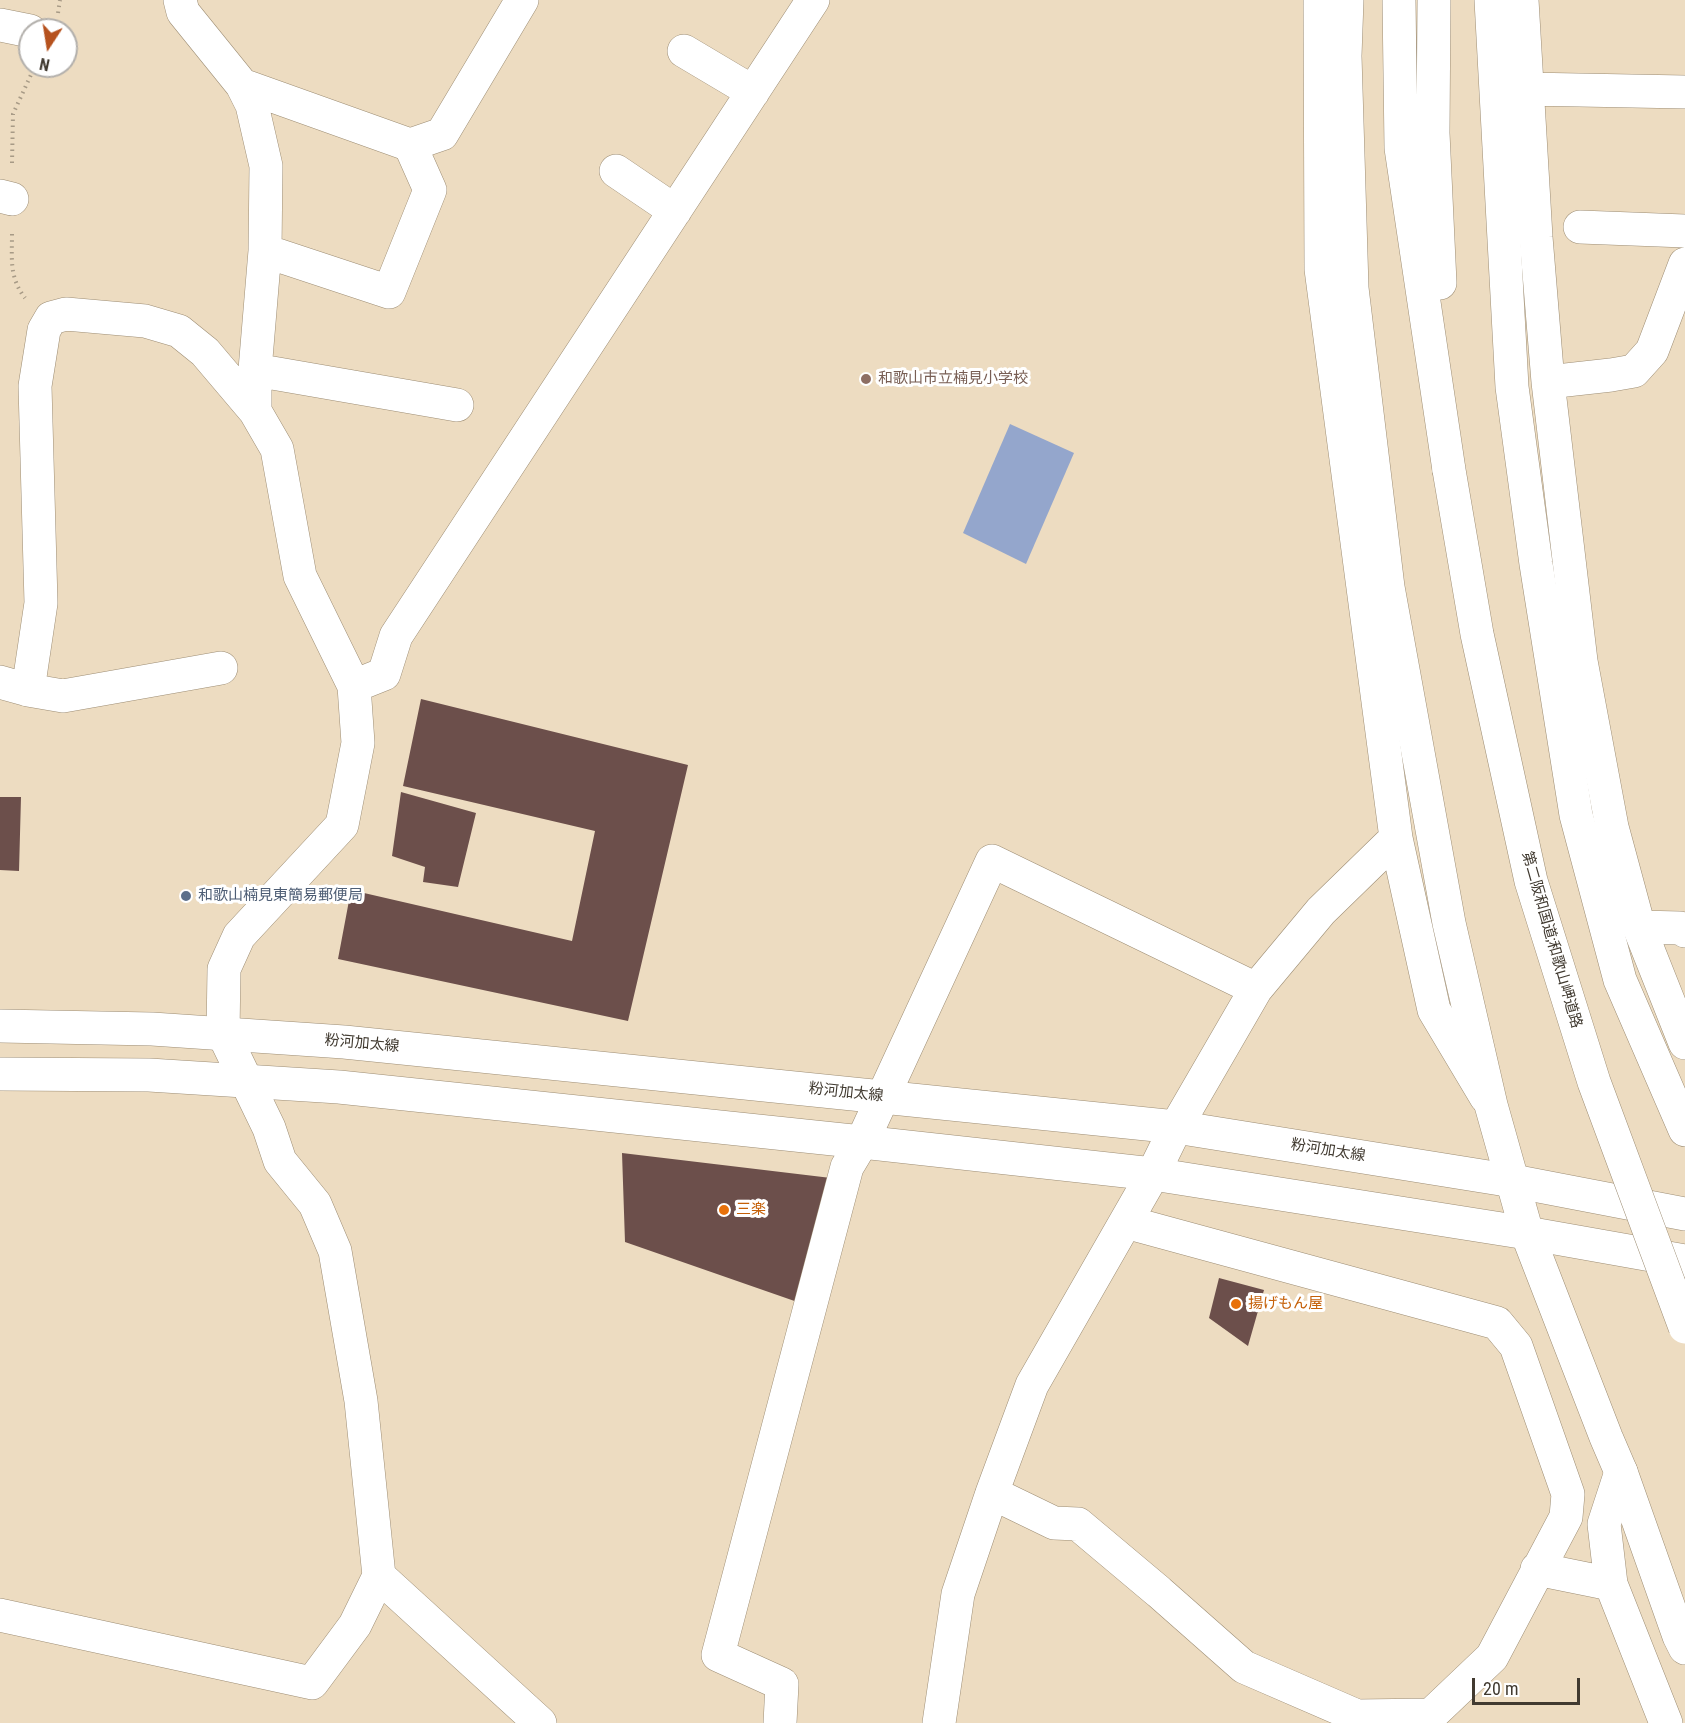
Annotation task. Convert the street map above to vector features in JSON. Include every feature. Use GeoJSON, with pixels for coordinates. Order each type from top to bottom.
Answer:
{"type":"FeatureCollection","features":[{"type":"Feature","properties":{"kind":"main road"},"geometry":{"type":"LineString","coordinates":[[180,0],[183,12],[242,85],[252,105],[266,166],[265,251],[255,370],[255,411]]}},
{"type":"Feature","properties":{"kind":"main road"},"geometry":{"type":"LineString","coordinates":[[242,85],[410,145],[442,134],[522,0]]}},
{"type":"Feature","properties":{"kind":"main road"},"geometry":{"type":"LineString","coordinates":[[354,686],[384,675],[396,636],[813,0]]}},
{"type":"Feature","properties":{"kind":"main road"},"geometry":{"type":"LineString","coordinates":[[1320,0],[1321,269],[1396,838],[1434,1010],[1491,1105]]}},
{"type":"Feature","properties":{"kind":"main road"},"geometry":{"type":"LineString","coordinates":[[1347,0],[1345,56],[1352,288],[1388,587],[1449,923],[1491,1105],[1527,1233],[1621,1472],[1685,1648]]}},
{"type":"Feature","properties":{"kind":"main road"},"geometry":{"type":"LineString","coordinates":[[1399,0],[1401,148],[1449,470]]}},
{"type":"Feature","properties":{"kind":"main road"},"geometry":{"type":"LineString","coordinates":[[1434,0],[1433,133],[1449,470]]}},
{"type":"Feature","properties":{"kind":"main road"},"geometry":{"type":"LineString","coordinates":[[1491,0],[1512,387],[1536,564],[1579,826],[1620,980],[1685,1130]]}},
{"type":"Feature","properties":{"kind":"main road"},"geometry":{"type":"LineString","coordinates":[[1522,0],[1536,237],[1548,381],[1581,661],[1612,827],[1639,927],[1685,1043]]}},
{"type":"Feature","properties":{"kind":"main road"},"geometry":{"type":"LineString","coordinates":[[0,25],[18,29]]}},
{"type":"Feature","properties":{"kind":"main road"},"geometry":{"type":"LineString","coordinates":[[684,51],[753,92]]}},
{"type":"Feature","properties":{"kind":"main road"},"geometry":{"type":"LineString","coordinates":[[1526,88],[1685,92]]}},
{"type":"Feature","properties":{"kind":"main road"},"geometry":{"type":"LineString","coordinates":[[265,251],[389,292],[430,190],[410,145]]}},
{"type":"Feature","properties":{"kind":"main road"},"geometry":{"type":"LineString","coordinates":[[616,171],[675,211]]}},
{"type":"Feature","properties":{"kind":"main road"},"geometry":{"type":"LineString","coordinates":[[1580,227],[1685,231]]}},
{"type":"Feature","properties":{"kind":"main road"},"geometry":{"type":"LineString","coordinates":[[1548,381],[1634,371],[1674,329],[1685,264]]}},
{"type":"Feature","properties":{"kind":"main road"},"geometry":{"type":"LineString","coordinates":[[0,1615],[312,1683],[355,1625],[379,1576],[362,1401],[335,1251],[315,1204],[280,1161],[269,1128],[223,1033],[224,969],[239,936],[342,825],[358,743],[354,686],[300,576],[277,449],[255,411],[205,352],[179,332],[145,321],[66,314],[51,318],[44,330],[35,386],[41,603],[14,686],[63,696],[221,668]]}},
{"type":"Feature","properties":{"kind":"main road"},"geometry":{"type":"LineString","coordinates":[[255,370],[457,405]]}},
{"type":"Feature","properties":{"kind":"main road","name":"第二阪和国道;和歌山岬道路"},"geometry":{"type":"LineString","coordinates":[[1449,470],[1477,634],[1531,881],[1594,1083],[1685,1327]]}},
{"type":"Feature","properties":{"kind":"main road"},"geometry":{"type":"LineString","coordinates":[[939,1723],[958,1594],[1032,1385],[1256,989],[1321,911],[1396,838]]}},
{"type":"Feature","properties":{"kind":"main road"},"geometry":{"type":"LineString","coordinates":[[780,1723],[782,1684],[718,1655],[847,1167],[862,1142],[992,861],[1256,989]]}},
{"type":"Feature","properties":{"kind":"main road"},"geometry":{"type":"LineString","coordinates":[[1639,927],[1680,928],[1685,932]]}},
{"type":"Feature","properties":{"kind":"main road","name":"粉河加太線"},"geometry":{"type":"LineString","coordinates":[[0,1026],[152,1029],[344,1042],[1176,1127],[1513,1181],[1685,1214]]}},
{"type":"Feature","properties":{"kind":"main road"},"geometry":{"type":"LineString","coordinates":[[0,1074],[149,1075],[339,1087],[1153,1174],[1527,1233],[1685,1261]]}},
{"type":"Feature","properties":{"kind":"main road"},"geometry":{"type":"LineString","coordinates":[[992,1493],[1054,1523],[1078,1524],[1244,1667],[1354,1719],[1431,1716],[1492,1657],[1566,1517],[1568,1494],[1516,1346],[1497,1323],[1125,1222]]}},
{"type":"Feature","properties":{"kind":"main road"},"geometry":{"type":"LineString","coordinates":[[1621,1472],[1604,1524],[1611,1584],[1666,1723]]}},
{"type":"Feature","properties":{"kind":"main road"},"geometry":{"type":"LineString","coordinates":[[1537,1569],[1611,1584]]}},
{"type":"Feature","properties":{"kind":"main road"},"geometry":{"type":"LineString","coordinates":[[379,1576],[540,1723]]}},
{"type":"Feature","properties":{"kind":"water"},"geometry":{"type":"Polygon","coordinates":[[[1010,424],[1074,453],[1026,564],[963,533],[1010,424]]]}},
{"type":"Feature","properties":{"kind":"building"},"geometry":{"type":"Polygon","coordinates":[[[421,699],[688,765],[628,1021],[338,959],[351,890],[572,941],[595,831],[403,786],[421,699]]]}},
{"type":"Feature","properties":{"kind":"building"},"geometry":{"type":"Polygon","coordinates":[[[401,792],[476,813],[458,887],[423,882],[425,867],[392,856],[401,792]]]}},
{"type":"Feature","properties":{"kind":"building"},"geometry":{"type":"Polygon","coordinates":[[[0,797],[21,797],[19,871],[0,870],[0,797]]]}},
{"type":"Feature","properties":{"kind":"building","name":"三楽"},"geometry":{"type":"Polygon","coordinates":[[[622,1153],[831,1178],[806,1305],[625,1242],[622,1153]]]}},
{"type":"Feature","properties":{"kind":"building","name":"揚げもん屋"},"geometry":{"type":"Polygon","coordinates":[[[1219,1278],[1264,1290],[1248,1346],[1209,1318],[1219,1278]]]}},
{"type":"Feature","properties":{"kind":"place","name":"和歌山市立楠見小学校"},"geometry":{"type":"Point","coordinates":[866,379]}},
{"type":"Feature","properties":{"kind":"place","name":"和歌山楠見東簡易郵便局"},"geometry":{"type":"Point","coordinates":[186,896]}},
{"type":"Feature","properties":{"kind":"place","name":"三楽"},"geometry":{"type":"Point","coordinates":[724,1210]}},
{"type":"Feature","properties":{"kind":"place","name":"揚げもん屋"},"geometry":{"type":"Point","coordinates":[1236,1304]}}]}
